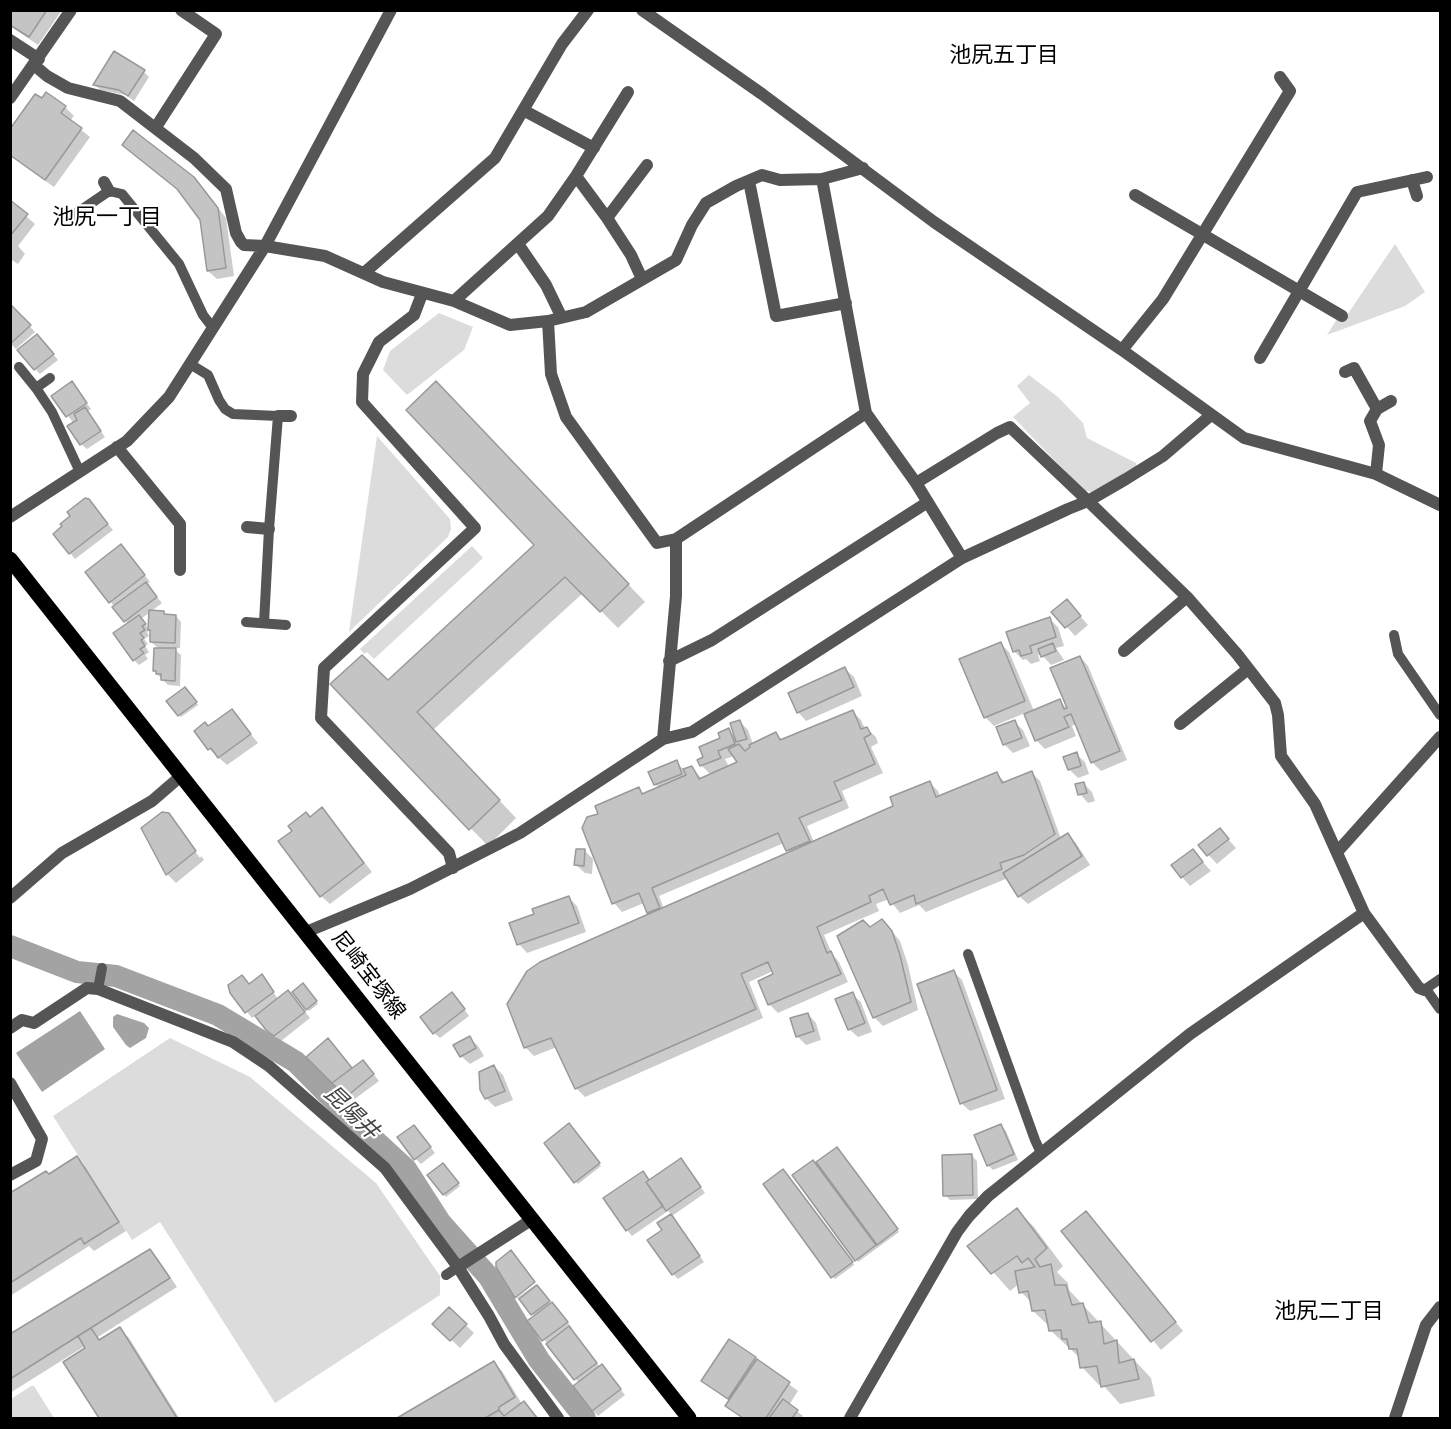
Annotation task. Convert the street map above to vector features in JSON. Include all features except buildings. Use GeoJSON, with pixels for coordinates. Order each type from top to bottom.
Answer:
{"type":"FeatureCollection","features":[{"type":"Feature","properties":{"kind":"main road","name":"尼崎宝塚線"},"geometry":{"type":"LineString","coordinates":[[10,560],[689,1419]]}},
{"type":"Feature","properties":{"kind":"street"},"geometry":{"type":"LineString","coordinates":[[10,98],[37,62],[70,10]]}},
{"type":"Feature","properties":{"kind":"street"},"geometry":{"type":"LineString","coordinates":[[156,127],[216,34],[181,10]]}},
{"type":"Feature","properties":{"kind":"street"},"geometry":{"type":"LineString","coordinates":[[10,517],[127,441],[169,397],[265,246],[391,10]]}},
{"type":"Feature","properties":{"kind":"street"},"geometry":{"type":"LineString","coordinates":[[364,273],[495,158],[562,44],[588,10]]}},
{"type":"Feature","properties":{"kind":"street"},"geometry":{"type":"LineString","coordinates":[[642,10],[863,168],[934,222],[1122,350],[1244,438],[1376,474],[1440,506]]}},
{"type":"Feature","properties":{"kind":"street"},"geometry":{"type":"LineString","coordinates":[[10,40],[37,62],[47,76],[68,88],[120,101],[201,164],[226,189],[236,234],[244,245],[265,246],[324,256],[383,282],[454,301],[510,325],[548,321],[561,316],[586,312],[676,260],[692,225],[706,203],[749,181],[762,176],[780,180],[822,179],[863,168]]}},
{"type":"Feature","properties":{"kind":"street"},"geometry":{"type":"LineString","coordinates":[[1122,350],[1163,299],[1290,91],[1280,77]]}},
{"type":"Feature","properties":{"kind":"street"},"geometry":{"type":"LineString","coordinates":[[454,301],[548,216],[576,176],[628,92]]}},
{"type":"Feature","properties":{"kind":"street"},"geometry":{"type":"LineString","coordinates":[[523,110],[594,148]]}},
{"type":"Feature","properties":{"kind":"street"},"geometry":{"type":"LineString","coordinates":[[607,218],[647,165]]}},
{"type":"Feature","properties":{"kind":"street"},"geometry":{"type":"LineString","coordinates":[[576,176],[631,255],[642,279]]}},
{"type":"Feature","properties":{"kind":"street"},"geometry":{"type":"LineString","coordinates":[[1260,358],[1357,192],[1428,177]]}},
{"type":"Feature","properties":{"kind":"street"},"geometry":{"type":"LineString","coordinates":[[822,179],[866,414],[916,483],[962,558]]}},
{"type":"Feature","properties":{"kind":"street"},"geometry":{"type":"LineString","coordinates":[[1412,180],[1417,196]]}},
{"type":"Feature","properties":{"kind":"street"},"geometry":{"type":"LineString","coordinates":[[749,181],[776,316],[846,303]]}},
{"type":"Feature","properties":{"kind":"street"},"geometry":{"type":"LineString","coordinates":[[1135,195],[1342,316]]}},
{"type":"Feature","properties":{"kind":"street"},"geometry":{"type":"LineString","coordinates":[[518,244],[546,285],[561,316]]}},
{"type":"Feature","properties":{"kind":"street"},"geometry":{"type":"LineString","coordinates":[[422,294],[414,315],[379,342],[363,374],[362,402],[475,528],[324,668],[321,718],[449,853],[453,868]]}},
{"type":"Feature","properties":{"kind":"street"},"geometry":{"type":"LineString","coordinates":[[548,321],[551,374],[566,417],[657,543],[676,539],[866,414]]}},
{"type":"Feature","properties":{"kind":"street"},"geometry":{"type":"LineString","coordinates":[[1345,372],[1354,368],[1377,409]]}},
{"type":"Feature","properties":{"kind":"street"},"geometry":{"type":"LineString","coordinates":[[1376,474],[1379,445],[1370,421],[1377,409],[1391,401]]}},
{"type":"Feature","properties":{"kind":"street"},"geometry":{"type":"LineString","coordinates":[[306,932],[410,890],[520,833],[663,739],[692,732],[962,558],[1068,508],[1088,501],[1163,456],[1211,415]]}},
{"type":"Feature","properties":{"kind":"street"},"geometry":{"type":"LineString","coordinates":[[916,483],[1010,427],[1187,597],[1275,703],[1281,756],[1315,804],[1364,913],[1419,988],[1424,990]]}},
{"type":"Feature","properties":{"kind":"street"},"geometry":{"type":"LineString","coordinates":[[117,447],[180,524],[180,570]]}},
{"type":"Feature","properties":{"kind":"street"},"geometry":{"type":"LineString","coordinates":[[669,661],[712,640],[928,502]]}},
{"type":"Feature","properties":{"kind":"street"},"geometry":{"type":"LineString","coordinates":[[247,527],[269,529]]}},
{"type":"Feature","properties":{"kind":"street"},"geometry":{"type":"LineString","coordinates":[[663,739],[676,596],[676,539]]}},
{"type":"Feature","properties":{"kind":"street"},"geometry":{"type":"LineString","coordinates":[[1124,651],[1187,597]]}},
{"type":"Feature","properties":{"kind":"street"},"geometry":{"type":"LineString","coordinates":[[1180,724],[1248,669]]}},
{"type":"Feature","properties":{"kind":"street"},"geometry":{"type":"LineString","coordinates":[[1338,851],[1440,737]]}},
{"type":"Feature","properties":{"kind":"street"},"geometry":{"type":"LineString","coordinates":[[10,898],[62,853],[152,801],[181,776]]}},
{"type":"Feature","properties":{"kind":"street"},"geometry":{"type":"LineString","coordinates":[[850,1419],[969,1216],[988,1196],[1190,1034],[1364,913]]}},
{"type":"Feature","properties":{"kind":"street"},"geometry":{"type":"LineString","coordinates":[[10,1028],[22,1020],[34,1023],[87,988],[98,989],[233,1042],[269,1066],[385,1168],[459,1266],[504,1344],[558,1419]]}},
{"type":"Feature","properties":{"kind":"street"},"geometry":{"type":"LineString","coordinates":[[10,1083],[42,1139],[36,1161],[10,1175]]}},
{"type":"Feature","properties":{"kind":"street"},"geometry":{"type":"LineString","coordinates":[[459,1266],[531,1220]]}},
{"type":"Feature","properties":{"kind":"street"},"geometry":{"type":"LineString","coordinates":[[1395,1419],[1426,1325],[1440,1307]]}},
{"type":"Feature","properties":{"kind":"lane"},"geometry":{"type":"LineString","coordinates":[[65,221],[106,187],[122,194],[179,264],[203,315],[213,328]]}},
{"type":"Feature","properties":{"kind":"lane"},"geometry":{"type":"LineString","coordinates":[[190,364],[208,375],[219,400],[225,409],[233,414],[284,416],[269,529],[264,623]]}},
{"type":"Feature","properties":{"kind":"lane"},"geometry":{"type":"LineString","coordinates":[[19,367],[52,412],[80,472]]}},
{"type":"Feature","properties":{"kind":"lane"},"geometry":{"type":"LineString","coordinates":[[36,388],[50,378]]}},
{"type":"Feature","properties":{"kind":"lane"},"geometry":{"type":"LineString","coordinates":[[246,622],[286,625]]}},
{"type":"Feature","properties":{"kind":"lane"},"geometry":{"type":"LineString","coordinates":[[1394,635],[1398,654],[1440,715]]}},
{"type":"Feature","properties":{"kind":"lane"},"geometry":{"type":"LineString","coordinates":[[968,954],[1041,1153]]}},
{"type":"Feature","properties":{"kind":"lane"},"geometry":{"type":"LineString","coordinates":[[98,989],[102,968]]}},
{"type":"Feature","properties":{"kind":"lane"},"geometry":{"type":"LineString","coordinates":[[1440,979],[1424,990],[1440,1009]]}},
{"type":"Feature","properties":{"kind":"lane"},"geometry":{"type":"LineString","coordinates":[[446,1275],[459,1266]]}},
{"type":"Feature","properties":{"kind":"shaded area"},"geometry":{"type":"Polygon","coordinates":[[[1395,244],[1425,292],[1405,306],[1327,335],[1337,319],[1343,321],[1395,244]]]}},
{"type":"Feature","properties":{"kind":"shaded area"},"geometry":{"type":"Polygon","coordinates":[[[439,313],[473,327],[464,350],[407,395],[383,370],[390,351],[439,313]]]}},
{"type":"Feature","properties":{"kind":"shaded area"},"geometry":{"type":"Polygon","coordinates":[[[1029,375],[1058,397],[1083,423],[1087,438],[1136,463],[1136,467],[1091,492],[1083,490],[1013,417],[1030,403],[1017,386],[1029,375]]]}},
{"type":"Feature","properties":{"kind":"shaded area"},"geometry":{"type":"Polygon","coordinates":[[[377,436],[450,519],[451,529],[448,537],[349,632],[377,436]]]}},
{"type":"Feature","properties":{"kind":"shaded area"},"geometry":{"type":"Polygon","coordinates":[[[472,546],[483,558],[374,659],[367,652],[364,654],[360,649],[472,546]]]}},
{"type":"Feature","properties":{"kind":"shaded area"},"geometry":{"type":"Polygon","coordinates":[[[80,1011],[105,1049],[42,1092],[16,1053],[80,1011]]]}},
{"type":"Feature","properties":{"kind":"shaded area"},"geometry":{"type":"Polygon","coordinates":[[[117,1014],[144,1023],[149,1028],[146,1038],[130,1048],[126,1045],[113,1027],[113,1017],[117,1014]]]}},
{"type":"Feature","properties":{"kind":"shaded area"},"geometry":{"type":"Polygon","coordinates":[[[170,1038],[250,1077],[376,1183],[440,1276],[440,1295],[275,1403],[160,1222],[132,1240],[53,1116],[170,1038]]]}},
{"type":"Feature","properties":{"kind":"shaded area"},"geometry":{"type":"Polygon","coordinates":[[[34,1386],[54,1418],[11,1418],[11,1399],[34,1386]]]}},
{"type":"Feature","properties":{"kind":"waterway","name":"昆陽井"},"geometry":{"type":"LineString","coordinates":[[10,946],[77,972],[116,976],[218,1015],[296,1062],[356,1123],[406,1169],[440,1222],[489,1277],[539,1360],[585,1418]]}},
{"type":"Feature","properties":{"kind":"district","name":"池尻五丁目"},"geometry":{"type":"Point","coordinates":[1004,57]}},
{"type":"Feature","properties":{"kind":"district","name":"池尻一丁目"},"geometry":{"type":"Point","coordinates":[107,219]}},
{"type":"Feature","properties":{"kind":"district","name":"池尻二丁目"},"geometry":{"type":"Point","coordinates":[1329,1313]}}]}
